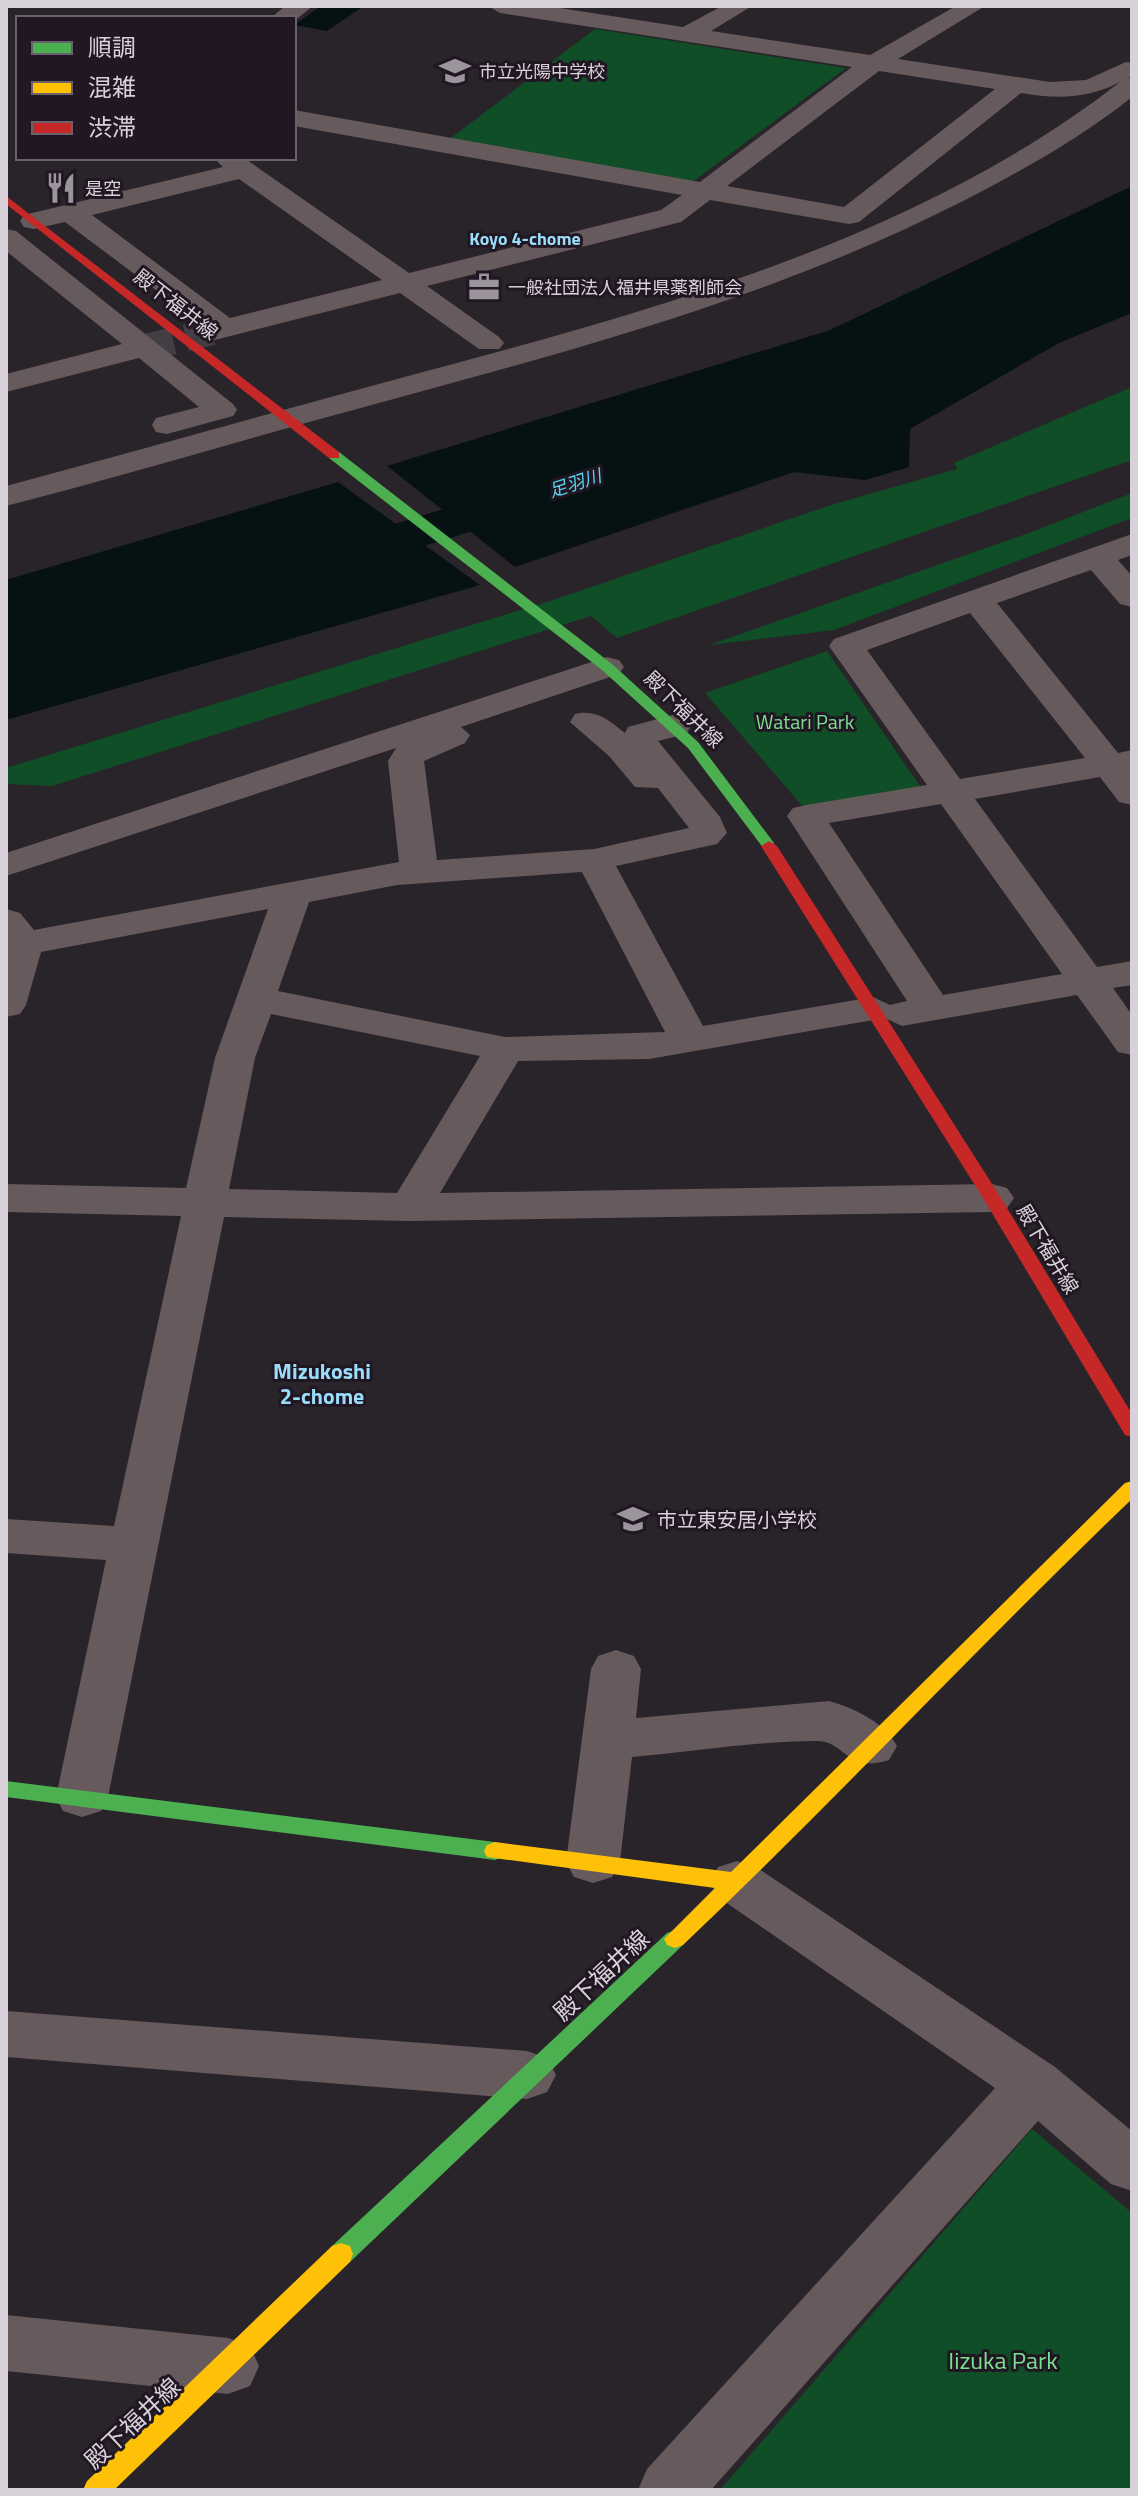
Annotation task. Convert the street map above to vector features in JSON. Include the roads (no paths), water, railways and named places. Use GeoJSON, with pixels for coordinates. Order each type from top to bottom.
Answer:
{"type":"FeatureCollection","features":[{"type":"Feature","properties":{"kind":"main road","name":"殿下福井線"},"geometry":{"type":"LineString","coordinates":[[6,199],[607,667],[711,765],[747,812],[876,1014],[1132,1430]]}},
{"type":"Feature","properties":{"kind":"main road"},"geometry":{"type":"LineString","coordinates":[[6,228],[34,221]]}},
{"type":"Feature","properties":{"kind":"main road","name":"殿下福井線"},"geometry":{"type":"LineString","coordinates":[[96,2490],[527,2075],[737,1882],[1039,1574],[1132,1488]]}},
{"type":"Feature","properties":{"kind":"main road"},"geometry":{"type":"LineString","coordinates":[[6,1789],[737,1882]]}},
{"type":"Feature","properties":{"kind":"street"},"geometry":{"type":"LineString","coordinates":[[500,6],[578,12],[685,35],[1065,91],[1091,87],[1132,65]]}},
{"type":"Feature","properties":{"kind":"street"},"geometry":{"type":"LineString","coordinates":[[685,35],[740,6]]}},
{"type":"Feature","properties":{"kind":"street"},"geometry":{"type":"LineString","coordinates":[[70,212],[220,330],[671,216],[874,63],[973,6]]}},
{"type":"Feature","properties":{"kind":"street"},"geometry":{"type":"LineString","coordinates":[[1065,91],[1132,42]]}},
{"type":"Feature","properties":{"kind":"street"},"geometry":{"type":"LineString","coordinates":[[296,118],[849,216],[1016,85]]}},
{"type":"Feature","properties":{"kind":"street"},"geometry":{"type":"LineString","coordinates":[[6,496],[218,440],[680,310],[809,264],[907,220],[994,174],[1061,136],[1132,85]]}},
{"type":"Feature","properties":{"kind":"street"},"geometry":{"type":"LineString","coordinates":[[34,221],[235,164],[489,343]]}},
{"type":"Feature","properties":{"kind":"street"},"geometry":{"type":"LineString","coordinates":[[6,237],[222,410],[21,464]]}},
{"type":"Feature","properties":{"kind":"street"},"geometry":{"type":"LineString","coordinates":[[6,383],[147,347]]}},
{"type":"Feature","properties":{"kind":"street"},"geometry":{"type":"LineString","coordinates":[[21,464],[187,439],[218,440]]}},
{"type":"Feature","properties":{"kind":"street"},"geometry":{"type":"LineString","coordinates":[[1132,544],[846,646],[1132,1043]]}},
{"type":"Feature","properties":{"kind":"street"},"geometry":{"type":"LineString","coordinates":[[1097,556],[1132,597]]}},
{"type":"Feature","properties":{"kind":"street"},"geometry":{"type":"LineString","coordinates":[[978,601],[1120,763],[1132,794]]}},
{"type":"Feature","properties":{"kind":"street"},"geometry":{"type":"LineString","coordinates":[[6,865],[607,667]]}},
{"type":"Feature","properties":{"kind":"street"},"geometry":{"type":"LineString","coordinates":[[419,871],[408,757],[512,709],[541,689]]}},
{"type":"Feature","properties":{"kind":"street"},"geometry":{"type":"LineString","coordinates":[[588,722],[633,758],[692,839]]}},
{"type":"Feature","properties":{"kind":"street"},"geometry":{"type":"LineString","coordinates":[[6,1005],[15,932],[293,894],[419,871],[594,860],[708,833],[707,825],[639,741],[641,735],[673,726]]}},
{"type":"Feature","properties":{"kind":"street"},"geometry":{"type":"LineString","coordinates":[[932,1009],[806,816],[1120,763]]}},
{"type":"Feature","properties":{"kind":"street"},"geometry":{"type":"LineString","coordinates":[[594,860],[690,1040]]}},
{"type":"Feature","properties":{"kind":"street"},"geometry":{"type":"LineString","coordinates":[[82,1797],[235,1058],[293,894]]}},
{"type":"Feature","properties":{"kind":"street"},"geometry":{"type":"LineString","coordinates":[[256,999],[505,1049],[649,1047],[876,1014],[932,1009],[1132,973]]}},
{"type":"Feature","properties":{"kind":"street"},"geometry":{"type":"LineString","coordinates":[[410,1207],[505,1049]]}},
{"type":"Feature","properties":{"kind":"street"},"geometry":{"type":"LineString","coordinates":[[6,1198],[204,1205],[410,1207],[992,1198]]}},
{"type":"Feature","properties":{"kind":"street"},"geometry":{"type":"LineString","coordinates":[[6,1536],[135,1545]]}},
{"type":"Feature","properties":{"kind":"street"},"geometry":{"type":"LineString","coordinates":[[593,1862],[616,1669]]}},
{"type":"Feature","properties":{"kind":"street"},"geometry":{"type":"LineString","coordinates":[[607,1740],[829,1720],[871,1746]]}},
{"type":"Feature","properties":{"kind":"street"},"geometry":{"type":"LineString","coordinates":[[737,1882],[1035,2084],[1132,2166]]}},
{"type":"Feature","properties":{"kind":"street"},"geometry":{"type":"LineString","coordinates":[[6,2034],[527,2075]]}},
{"type":"Feature","properties":{"kind":"street"},"geometry":{"type":"LineString","coordinates":[[670,2490],[1035,2084]]}},
{"type":"Feature","properties":{"kind":"street"},"geometry":{"type":"LineString","coordinates":[[6,2343],[228,2366]]}},
{"type":"Feature","properties":{"kind":"water"},"geometry":{"type":"Polygon","coordinates":[[[321,6],[364,6],[327,31],[296,24],[321,6]]]}},
{"type":"Feature","properties":{"kind":"water"},"geometry":{"type":"Polygon","coordinates":[[[1132,186],[1132,313],[1059,343],[910,429],[909,467],[865,480],[794,472],[515,567],[387,466],[830,330],[1132,186]]]}},
{"type":"Feature","properties":{"kind":"water"},"geometry":{"type":"Polygon","coordinates":[[[338,482],[480,585],[6,720],[6,580],[338,482]]]}},
{"type":"Feature","properties":{"kind":"waterway","name":"足羽川"},"geometry":{"type":"LineString","coordinates":[[321,563],[545,493]]}},
{"type":"Feature","properties":{"kind":"tunnel"},"geometry":{"type":"LineString","coordinates":[[147,347],[215,331]]}},
{"type":"Feature","properties":{"kind":"place","name":"市立光陽中学校"},"geometry":{"type":"Point","coordinates":[455,71]}},
{"type":"Feature","properties":{"kind":"place","name":"是空"},"geometry":{"type":"Point","coordinates":[61,188]}},
{"type":"Feature","properties":{"kind":"place","name":"一般社団法人福井県薬剤師会"},"geometry":{"type":"Point","coordinates":[484,287]}},
{"type":"Feature","properties":{"kind":"place","name":"市立東安居小学校"},"geometry":{"type":"Point","coordinates":[633,1519]}},
{"type":"Feature","properties":{"kind":"district","name":"Koyo 4-chome"},"geometry":{"type":"Point","coordinates":[525,238]}},
{"type":"Feature","properties":{"kind":"district","name":"Mizukoshi 2-chome"},"geometry":{"type":"Point","coordinates":[322,1384]}},
{"type":"Feature","properties":{"kind":"park label","name":"Watari Park"},"geometry":{"type":"Point","coordinates":[805,721]}},
{"type":"Feature","properties":{"kind":"park label","name":"Iizuka Park"},"geometry":{"type":"Point","coordinates":[1003,2360]}}]}
